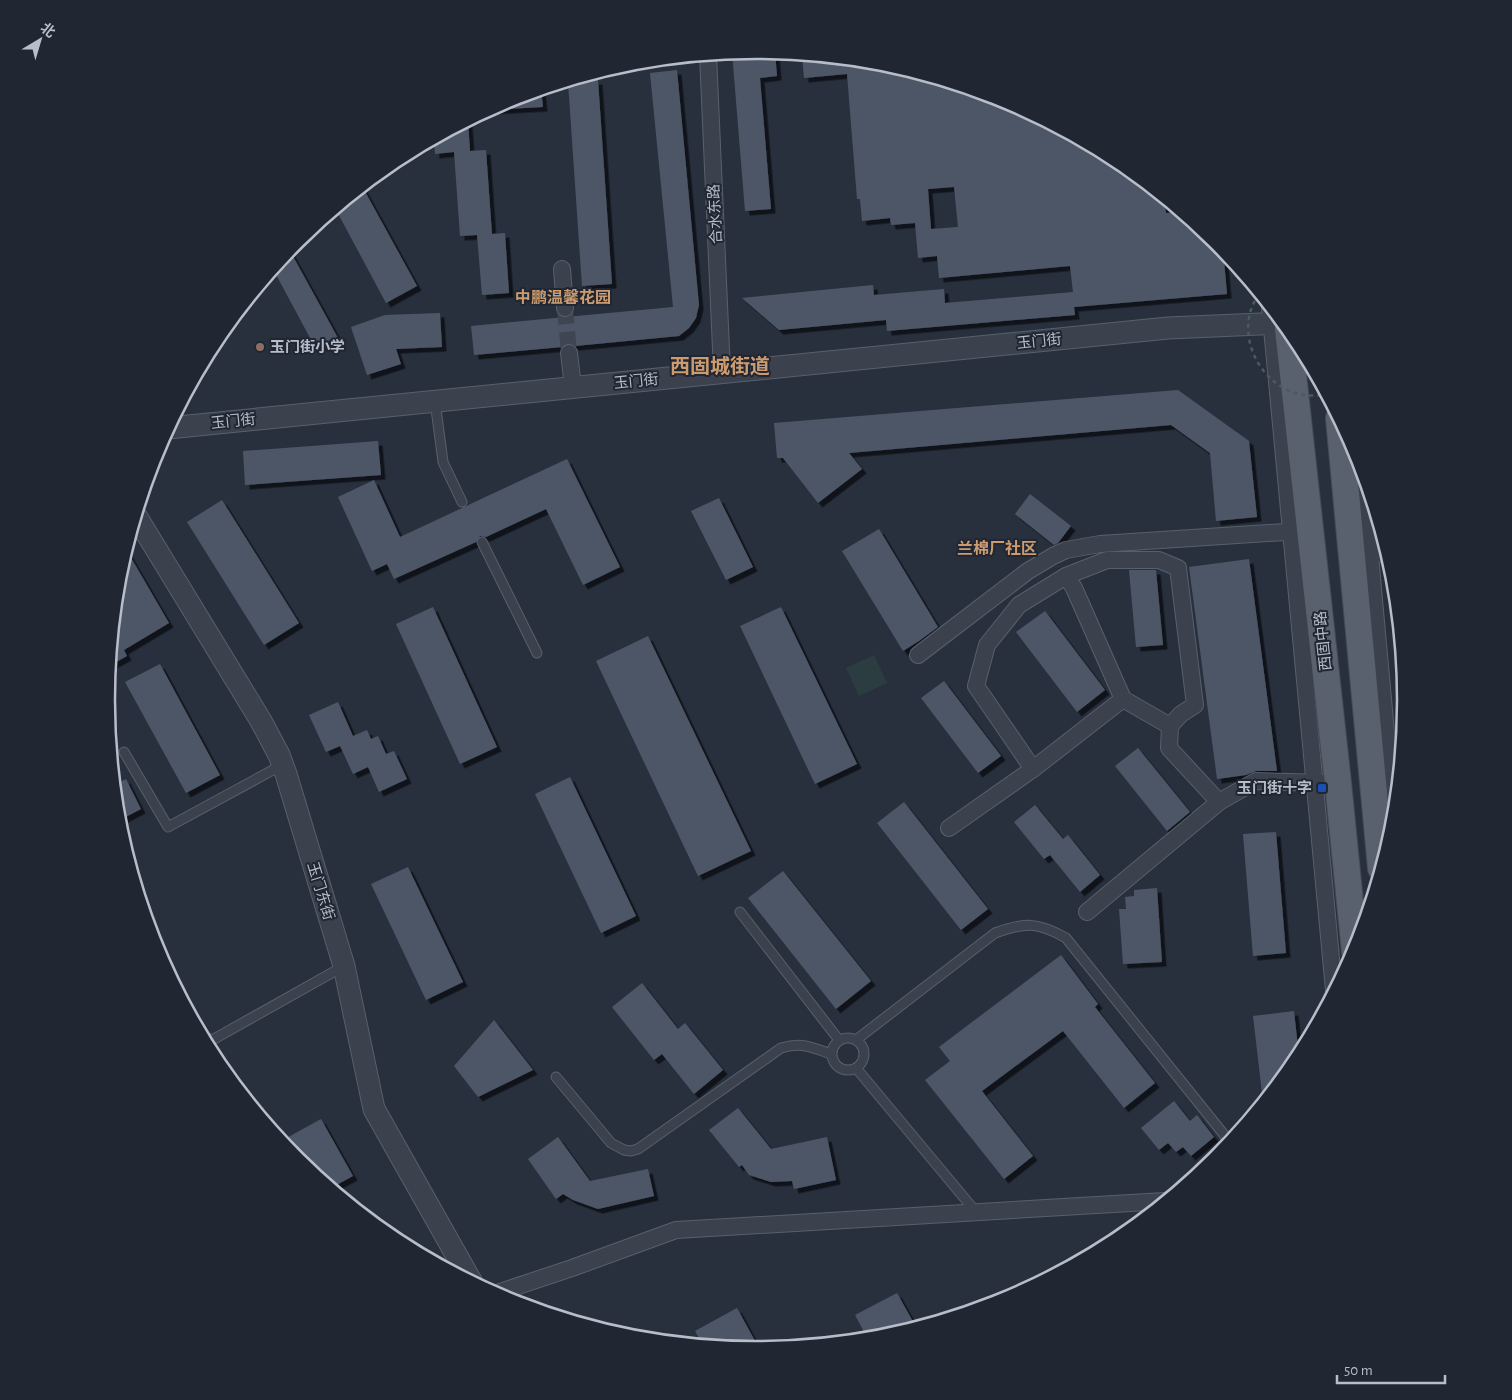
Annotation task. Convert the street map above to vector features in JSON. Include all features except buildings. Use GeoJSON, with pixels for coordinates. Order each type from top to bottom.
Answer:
{"type":"FeatureCollection","features":[{"type":"Feature","properties":{"kind":"main road","name":"西固中路"},"geometry":{"type":"LineString","coordinates":[[1275,324],[1301,531],[1326,783],[1352,935]]}},
{"type":"Feature","properties":{"kind":"main road"},"geometry":{"type":"LineString","coordinates":[[1343,444],[1361,556],[1380,847]]}},
{"type":"Feature","properties":{"kind":"street","name":"合水东路"},"geometry":{"type":"LineString","coordinates":[[708,61],[722,372]]}},
{"type":"Feature","properties":{"kind":"street"},"geometry":{"type":"LineString","coordinates":[[562,269],[565,308]]}},
{"type":"Feature","properties":{"kind":"street","name":"玉门街"},"geometry":{"type":"LineString","coordinates":[[176,427],[1270,316]]}},
{"type":"Feature","properties":{"kind":"street"},"geometry":{"type":"LineString","coordinates":[[569,353],[572,388]]}},
{"type":"Feature","properties":{"kind":"street"},"geometry":{"type":"LineString","coordinates":[[1362,491],[1361,556],[1391,792]]}},
{"type":"Feature","properties":{"kind":"street","name":"玉门东街"},"geometry":{"type":"LineString","coordinates":[[140,523],[261,721],[282,765],[292,792],[344,966],[374,1109],[464,1271]]}},
{"type":"Feature","properties":{"kind":"street"},"geometry":{"type":"LineString","coordinates":[[918,655],[1028,570],[1066,550],[1100,544],[1301,531]]}},
{"type":"Feature","properties":{"kind":"street"},"geometry":{"type":"LineString","coordinates":[[1361,556],[1380,554]]}},
{"type":"Feature","properties":{"kind":"street"},"geometry":{"type":"LineString","coordinates":[[1033,769],[976,686],[987,644],[1019,605],[1066,576],[1107,560],[1159,560],[1178,568],[1196,705],[1181,714],[1170,726],[1169,748],[1219,802]]}},
{"type":"Feature","properties":{"kind":"street"},"geometry":{"type":"LineString","coordinates":[[1066,576],[1074,588],[1123,699],[1170,726]]}},
{"type":"Feature","properties":{"kind":"street"},"geometry":{"type":"LineString","coordinates":[[949,828],[1033,769],[1123,699]]}},
{"type":"Feature","properties":{"kind":"street"},"geometry":{"type":"LineString","coordinates":[[1087,912],[1219,802],[1256,781],[1326,783],[1334,978]]}},
{"type":"Feature","properties":{"kind":"street"},"geometry":{"type":"LineString","coordinates":[[506,1290],[676,1230],[1155,1202]]}},
{"type":"Feature","properties":{"kind":"lane"},"geometry":{"type":"LineString","coordinates":[[435,401],[442,462],[462,502]]}},
{"type":"Feature","properties":{"kind":"lane"},"geometry":{"type":"LineString","coordinates":[[482,542],[537,653]]}},
{"type":"Feature","properties":{"kind":"lane"},"geometry":{"type":"LineString","coordinates":[[124,752],[168,827],[282,765]]}},
{"type":"Feature","properties":{"kind":"lane"},"geometry":{"type":"LineString","coordinates":[[740,912],[839,1040]]}},
{"type":"Feature","properties":{"kind":"lane"},"geometry":{"type":"LineString","coordinates":[[856,1040],[995,933],[1012,926],[1031,925],[1050,929],[1066,938],[1225,1136]]}},
{"type":"Feature","properties":{"kind":"lane"},"geometry":{"type":"LineString","coordinates":[[213,1040],[344,966]]}},
{"type":"Feature","properties":{"kind":"lane"},"geometry":{"type":"LineString","coordinates":[[845,1038],[856,1040],[864,1054],[860,1065],[851,1070],[839,1068],[835,1065],[831,1054],[832,1048],[839,1040],[845,1038]]}},
{"type":"Feature","properties":{"kind":"lane"},"geometry":{"type":"LineString","coordinates":[[556,1077],[611,1144],[631,1151],[638,1149],[781,1048],[803,1044],[831,1054]]}},
{"type":"Feature","properties":{"kind":"lane"},"geometry":{"type":"LineString","coordinates":[[856,1068],[976,1212]]}},
{"type":"Feature","properties":{"kind":"path"},"geometry":{"type":"LineString","coordinates":[[1269,316],[1250,314],[1248,332],[1250,344],[1260,366],[1272,380],[1287,390],[1310,395],[1319,394]]}},
{"type":"Feature","properties":{"kind":"shaded area"},"geometry":{"type":"Polygon","coordinates":[[[874,655],[887,683],[859,696],[846,668],[874,655]]]}},
{"type":"Feature","properties":{"kind":"tunnel"},"geometry":{"type":"LineString","coordinates":[[565,308],[569,353]]}},
{"type":"Feature","properties":{"kind":"place","name":"玉门街小学"},"geometry":{"type":"Point","coordinates":[260,347]}},
{"type":"Feature","properties":{"kind":"place","name":"玉门街十字"},"geometry":{"type":"Point","coordinates":[1322,788]}},
{"type":"Feature","properties":{"kind":"district","name":"中鹏温馨花园"},"geometry":{"type":"Point","coordinates":[563,297]}},
{"type":"Feature","properties":{"kind":"district","name":"西固城街道"},"geometry":{"type":"Point","coordinates":[720,366]}},
{"type":"Feature","properties":{"kind":"district","name":"兰棉厂社区"},"geometry":{"type":"Point","coordinates":[997,548]}}]}
